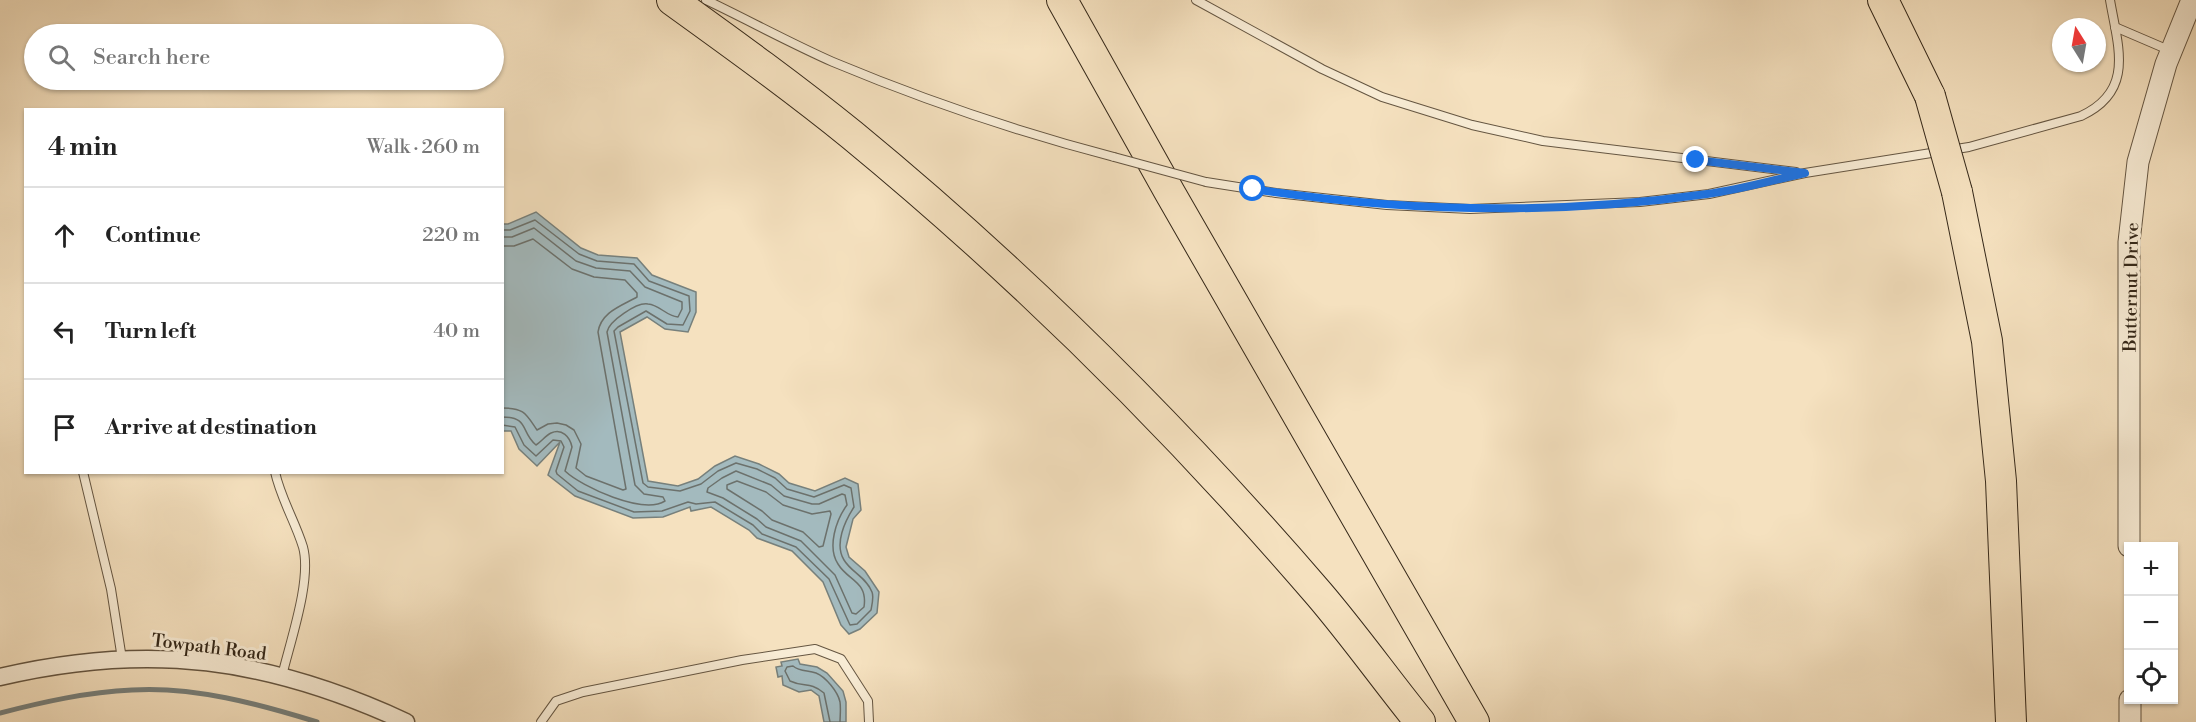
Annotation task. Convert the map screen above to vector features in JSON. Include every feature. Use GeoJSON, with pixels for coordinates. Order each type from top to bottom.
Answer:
{"type":"FeatureCollection","features":[{"type":"Feature","properties":{"kind":"highway"},"geometry":{"type":"LineString","coordinates":[[672,0],[753,58],[852,135],[1005,268],[1099,357],[1200,460],[1321,596],[1420,722]]}},
{"type":"Feature","properties":{"kind":"highway"},"geometry":{"type":"LineString","coordinates":[[1062,0],[1170,193],[1474,722]]}},
{"type":"Feature","properties":{"kind":"highway"},"geometry":{"type":"LineString","coordinates":[[1883,0],[1930,96]]}},
{"type":"Feature","properties":{"kind":"highway"},"geometry":{"type":"LineString","coordinates":[[1906,0],[1930,96],[1958,192],[1987,341],[2001,481],[2011,722]]}},
{"type":"Feature","properties":{"kind":"street","name":"Butternut Drive"},"geometry":{"type":"LineString","coordinates":[[2129,542],[2129,242],[2138,162],[2171,51],[2192,0]]}},
{"type":"Feature","properties":{"kind":"street","name":"Towpath Road"},"geometry":{"type":"LineString","coordinates":[[0,677],[58,666],[122,659],[171,658],[222,664],[282,676],[336,692],[406,722]]}},
{"type":"Feature","properties":{"kind":"street"},"geometry":{"type":"LineString","coordinates":[[2130,704],[2130,722]]}},
{"type":"Feature","properties":{"kind":"lane"},"geometry":{"type":"LineString","coordinates":[[706,0],[831,61],[899,88],[1041,138],[1206,182],[1276,193],[1387,205],[1470,209],[1640,202],[1709,194],[1805,173],[1969,147],[2053,124],[2096,109],[2115,85],[2120,72],[2110,0]]}},
{"type":"Feature","properties":{"kind":"lane"},"geometry":{"type":"LineString","coordinates":[[1196,0],[1322,69],[1382,97],[1472,125],[1543,141],[1805,173]]}},
{"type":"Feature","properties":{"kind":"lane"},"geometry":{"type":"LineString","coordinates":[[2115,27],[2171,51]]}},
{"type":"Feature","properties":{"kind":"lane"},"geometry":{"type":"LineString","coordinates":[[83,474],[111,589],[122,659]]}},
{"type":"Feature","properties":{"kind":"lane"},"geometry":{"type":"LineString","coordinates":[[275,474],[279,491],[303,549],[305,582],[282,676]]}},
{"type":"Feature","properties":{"kind":"lane"},"geometry":{"type":"LineString","coordinates":[[541,722],[556,701],[583,692],[741,660],[815,649],[841,659],[868,701],[869,722]]}},
{"type":"Feature","properties":{"kind":"water"},"geometry":{"type":"Polygon","coordinates":[[[536,212],[581,248],[598,255],[637,258],[652,275],[696,292],[696,312],[688,332],[665,329],[647,317],[620,332],[648,481],[678,486],[698,479],[715,466],[735,456],[779,474],[789,483],[815,491],[845,478],[858,484],[861,510],[853,519],[846,547],[849,557],[865,571],[879,592],[877,613],[860,629],[849,634],[841,625],[823,582],[792,551],[757,538],[749,530],[711,507],[691,511],[690,507],[663,517],[633,518],[575,496],[548,475],[560,442],[537,466],[519,449],[511,431],[504,431],[504,224],[536,212]]]}},
{"type":"Feature","properties":{"kind":"water"},"geometry":{"type":"Polygon","coordinates":[[[798,659],[800,664],[817,667],[827,673],[843,691],[846,702],[846,722],[824,722],[819,696],[811,690],[799,692],[783,685],[782,676],[778,677],[776,667],[782,666],[781,662],[798,659]]]}},
{"type":"Feature","properties":{"kind":"waterway"},"geometry":{"type":"LineString","coordinates":[[0,713],[82,695],[155,689],[226,698],[317,722]]}},
{"type":"Feature","properties":{"kind":"route"},"geometry":{"type":"LineString","coordinates":[[1253,189],[1387,205],[1470,209],[1640,202],[1709,194],[1805,173],[1696,160]]}}]}
